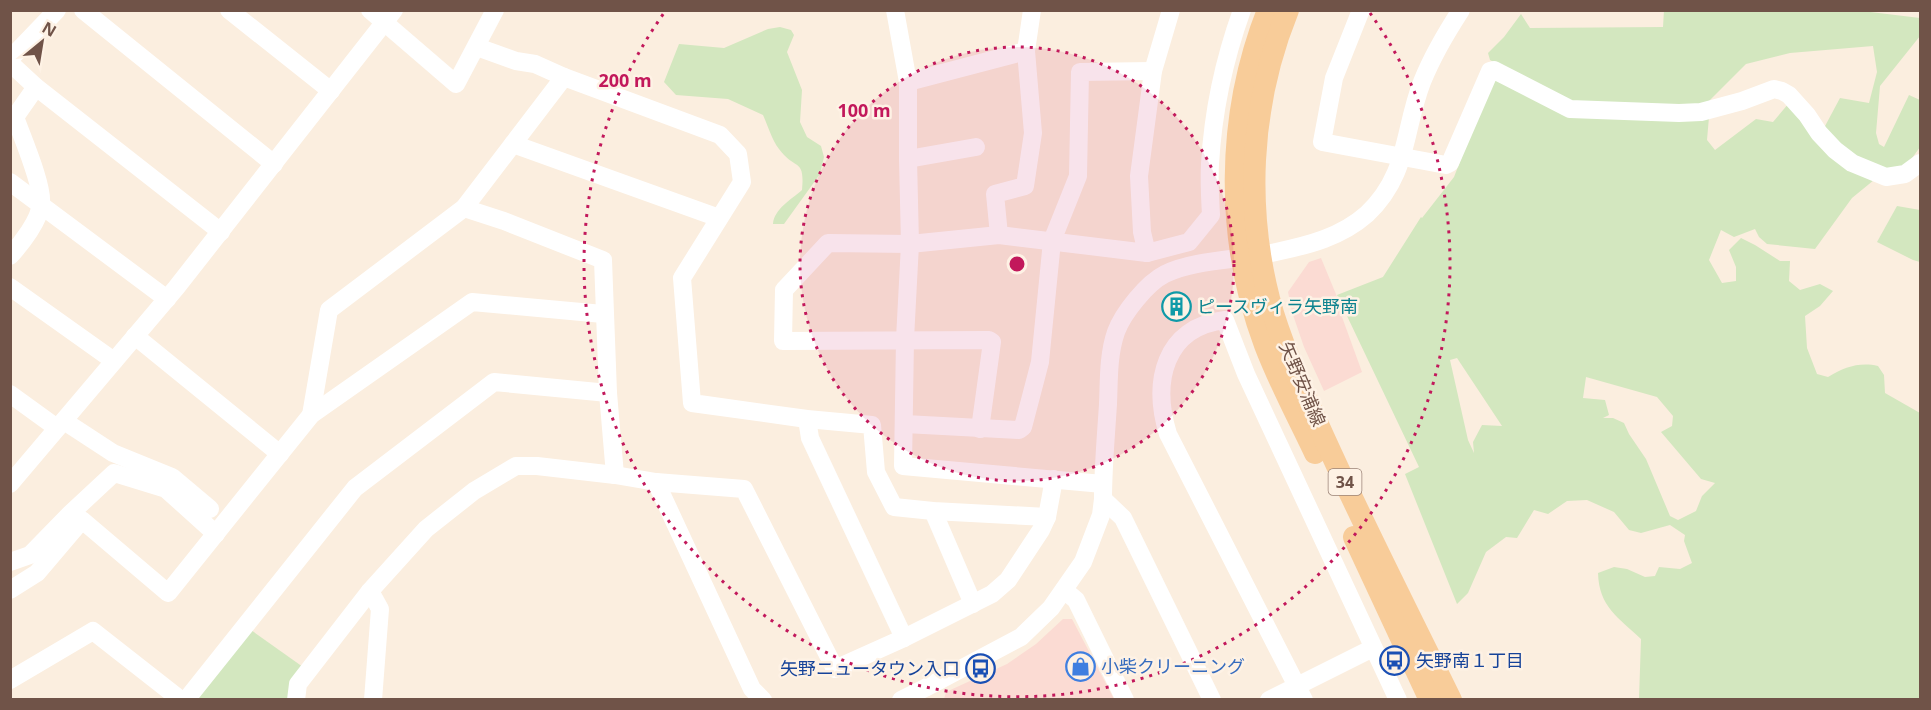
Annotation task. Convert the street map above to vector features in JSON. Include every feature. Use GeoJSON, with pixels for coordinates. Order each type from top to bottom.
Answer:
{"type":"FeatureCollection","features":[{"type":"Feature","properties":{"kind":"main road","name":"矢野安浦線"},"geometry":{"type":"LineString","coordinates":[[1268,10],[1254,49],[1238,138],[1236,199],[1251,257],[1301,383],[1368,535],[1451,699]]}},
{"type":"Feature","properties":{"kind":"main road","name":"矢野安浦線"},"geometry":{"type":"LineString","coordinates":[[1288,10],[1272,54],[1256,140],[1251,257],[1253,308],[1265,346],[1430,699]]}},
{"type":"Feature","properties":{"kind":"street"},"geometry":{"type":"LineString","coordinates":[[57,10],[10,61],[36,87],[221,232]]}},
{"type":"Feature","properties":{"kind":"street"},"geometry":{"type":"LineString","coordinates":[[83,10],[274,164]]}},
{"type":"Feature","properties":{"kind":"street"},"geometry":{"type":"LineString","coordinates":[[229,10],[331,91]]}},
{"type":"Feature","properties":{"kind":"street"},"geometry":{"type":"LineString","coordinates":[[370,10],[389,16],[456,84],[495,10]]}},
{"type":"Feature","properties":{"kind":"street"},"geometry":{"type":"LineString","coordinates":[[895,10],[908,82],[910,244],[905,339],[903,466],[1054,479],[1103,492],[1123,518],[1212,699]]}},
{"type":"Feature","properties":{"kind":"street"},"geometry":{"type":"LineString","coordinates":[[999,235],[995,194],[1025,186],[1027,176],[1033,133],[1026,51],[1032,10]]}},
{"type":"Feature","properties":{"kind":"street"},"geometry":{"type":"LineString","coordinates":[[1147,253],[1142,232],[1139,176],[1153,71],[1171,10]]}},
{"type":"Feature","properties":{"kind":"street"},"geometry":{"type":"LineString","coordinates":[[980,429],[992,342],[989,340],[905,339],[783,341],[784,290],[828,243],[910,244],[999,235],[1147,253],[1189,242],[1210,215],[1209,166],[1214,119],[1221,77],[1242,10]]}},
{"type":"Feature","properties":{"kind":"street"},"geometry":{"type":"LineString","coordinates":[[1361,10],[1334,78],[1322,142],[1446,165],[1450,163],[1490,71],[1494,70],[1570,109],[1701,112],[1742,101],[1773,89],[1789,95],[1819,133],[1835,150],[1852,163],[1886,177],[1905,174],[1920,163]]}},
{"type":"Feature","properties":{"kind":"street"},"geometry":{"type":"LineString","coordinates":[[900,699],[928,694],[1021,637],[1051,608],[1083,562],[1101,515],[1110,363],[1116,334],[1122,321],[1144,291],[1166,274],[1198,265],[1251,257],[1322,241],[1365,216],[1387,190],[1399,168],[1422,83],[1441,42],[1461,10]]}},
{"type":"Feature","properties":{"kind":"street"},"geometry":{"type":"LineString","coordinates":[[10,484],[167,299],[389,16]]}},
{"type":"Feature","properties":{"kind":"street"},"geometry":{"type":"LineString","coordinates":[[477,46],[516,61],[535,64],[720,135],[738,154],[742,182],[682,278],[692,403],[807,419],[872,425],[876,472],[894,507],[1047,517]]}},
{"type":"Feature","properties":{"kind":"street"},"geometry":{"type":"LineString","coordinates":[[908,82],[1026,51]]}},
{"type":"Feature","properties":{"kind":"street"},"geometry":{"type":"LineString","coordinates":[[905,424],[1019,430],[1023,427],[1040,362],[1052,241],[1078,176],[1080,72],[1153,71]]}},
{"type":"Feature","properties":{"kind":"street"},"geometry":{"type":"LineString","coordinates":[[311,415],[329,310],[464,208],[564,77]]}},
{"type":"Feature","properties":{"kind":"street"},"geometry":{"type":"LineString","coordinates":[[10,256],[27,236],[41,204],[39,187],[15,117],[36,87]]}},
{"type":"Feature","properties":{"kind":"street"},"geometry":{"type":"LineString","coordinates":[[513,144],[719,218]]}},
{"type":"Feature","properties":{"kind":"street"},"geometry":{"type":"LineString","coordinates":[[908,159],[976,147]]}},
{"type":"Feature","properties":{"kind":"street"},"geometry":{"type":"LineString","coordinates":[[10,182],[167,299]]}},
{"type":"Feature","properties":{"kind":"street"},"geometry":{"type":"LineString","coordinates":[[464,208],[504,221],[603,260],[603,314],[615,475]]}},
{"type":"Feature","properties":{"kind":"street"},"geometry":{"type":"LineString","coordinates":[[10,287],[114,361]]}},
{"type":"Feature","properties":{"kind":"street"},"geometry":{"type":"LineString","coordinates":[[10,590],[37,573],[82,520],[168,593],[311,415],[472,302],[603,314]]}},
{"type":"Feature","properties":{"kind":"street"},"geometry":{"type":"LineString","coordinates":[[1301,692],[1168,434],[1163,417],[1162,390],[1168,357],[1190,331],[1208,322],[1225,320],[1246,374],[1398,699]]}},
{"type":"Feature","properties":{"kind":"street"},"geometry":{"type":"LineString","coordinates":[[135,336],[280,454]]}},
{"type":"Feature","properties":{"kind":"street"},"geometry":{"type":"LineString","coordinates":[[186,699],[355,488],[494,382],[608,393]]}},
{"type":"Feature","properties":{"kind":"street"},"geometry":{"type":"LineString","coordinates":[[10,394],[113,453],[172,477],[210,509]]}},
{"type":"Feature","properties":{"kind":"street"},"geometry":{"type":"LineString","coordinates":[[807,419],[810,438],[904,638]]}},
{"type":"Feature","properties":{"kind":"street"},"geometry":{"type":"LineString","coordinates":[[296,699],[298,684],[370,591],[426,529],[474,491],[516,466],[537,466],[656,482],[744,489],[835,669],[992,594],[1008,580],[1033,544],[1047,517],[1054,479]]}},
{"type":"Feature","properties":{"kind":"street"},"geometry":{"type":"LineString","coordinates":[[10,562],[30,555],[70,513],[114,473],[166,489],[216,534]]}},
{"type":"Feature","properties":{"kind":"street"},"geometry":{"type":"LineString","coordinates":[[656,482],[752,689],[763,699]]}},
{"type":"Feature","properties":{"kind":"street"},"geometry":{"type":"LineString","coordinates":[[933,511],[973,604]]}},
{"type":"Feature","properties":{"kind":"street"},"geometry":{"type":"LineString","coordinates":[[1064,590],[1076,600],[1125,699]]}},
{"type":"Feature","properties":{"kind":"street"},"geometry":{"type":"LineString","coordinates":[[370,591],[380,609],[373,699]]}},
{"type":"Feature","properties":{"kind":"street"},"geometry":{"type":"LineString","coordinates":[[10,680],[93,631],[181,699]]}},
{"type":"Feature","properties":{"kind":"street"},"geometry":{"type":"LineString","coordinates":[[1269,699],[1301,692],[1373,648]]}},
{"type":"Feature","properties":{"kind":"shaded area"},"geometry":{"type":"Polygon","coordinates":[[[1321,258],[1345,316],[1342,317],[1362,372],[1324,391],[1304,347],[1288,292],[1309,262],[1321,258]]]}},
{"type":"Feature","properties":{"kind":"shaded area"},"geometry":{"type":"Polygon","coordinates":[[[1063,619],[1072,619],[1114,699],[944,699],[946,692],[1007,664],[1036,644],[1063,619]]]}},
{"type":"Feature","properties":{"kind":"green space"},"geometry":{"type":"Polygon","coordinates":[[[1664,10],[1854,10],[1920,18],[1920,36],[1880,86],[1876,133],[1879,144],[1884,147],[1909,95],[1920,100],[1920,147],[1910,161],[1895,170],[1877,168],[1843,151],[1824,128],[1840,98],[1869,103],[1877,72],[1873,46],[1790,53],[1746,64],[1706,104],[1664,108],[1566,102],[1490,60],[1488,53],[1504,37],[1521,14],[1530,28],[1663,27],[1664,10]]]}},
{"type":"Feature","properties":{"kind":"green space"},"geometry":{"type":"Polygon","coordinates":[[[780,27],[791,30],[794,35],[787,52],[802,90],[800,122],[807,137],[821,146],[824,157],[820,174],[784,224],[773,224],[780,209],[802,190],[803,180],[798,165],[785,156],[772,137],[763,115],[728,99],[676,95],[664,82],[679,44],[724,48],[768,29],[780,27]]]}},
{"type":"Feature","properties":{"kind":"green space"},"geometry":{"type":"Polygon","coordinates":[[[1492,79],[1565,111],[1709,117],[1707,140],[1715,150],[1756,119],[1773,122],[1789,103],[1874,180],[1852,198],[1815,249],[1767,244],[1759,237],[1755,229],[1734,237],[1721,230],[1709,260],[1722,283],[1736,281],[1736,267],[1729,250],[1741,238],[1780,261],[1790,261],[1789,281],[1800,290],[1820,284],[1833,291],[1820,306],[1805,316],[1807,348],[1817,374],[1828,377],[1852,366],[1878,366],[1884,375],[1885,393],[1920,413],[1920,699],[1639,699],[1641,639],[1606,603],[1599,585],[1598,573],[1614,567],[1627,569],[1645,577],[1655,576],[1659,567],[1680,569],[1692,563],[1684,541],[1685,535],[1670,525],[1641,533],[1629,530],[1614,512],[1587,500],[1567,501],[1548,514],[1534,510],[1517,538],[1506,537],[1486,552],[1468,593],[1457,604],[1405,474],[1419,467],[1337,295],[1383,277],[1421,217],[1454,177],[1492,79]],[[1457,358],[1450,360],[1468,440],[1474,453],[1473,442],[1482,425],[1502,426],[1457,358]],[[1586,377],[1583,398],[1605,400],[1609,415],[1603,418],[1613,418],[1624,423],[1646,459],[1670,516],[1678,520],[1696,511],[1702,496],[1715,483],[1701,479],[1661,432],[1672,426],[1673,416],[1657,397],[1586,377]]]}},
{"type":"Feature","properties":{"kind":"green space"},"geometry":{"type":"Polygon","coordinates":[[[1897,206],[1920,210],[1920,262],[1877,242],[1897,206]]]}},
{"type":"Feature","properties":{"kind":"green space"},"geometry":{"type":"Polygon","coordinates":[[[251,630],[303,667],[288,699],[195,700],[251,630]]]}},
{"type":"Feature","properties":{"kind":"place","name":"ピースヴィラ矢野南"},"geometry":{"type":"Point","coordinates":[1176,307]}},
{"type":"Feature","properties":{"kind":"place","name":"矢野南１丁目"},"geometry":{"type":"Point","coordinates":[1395,661]}},
{"type":"Feature","properties":{"kind":"place","name":"小柴クリーニング"},"geometry":{"type":"Point","coordinates":[1080,667]}},
{"type":"Feature","properties":{"kind":"place","name":"矢野ニュータウン入口"},"geometry":{"type":"Point","coordinates":[981,669]}}]}
